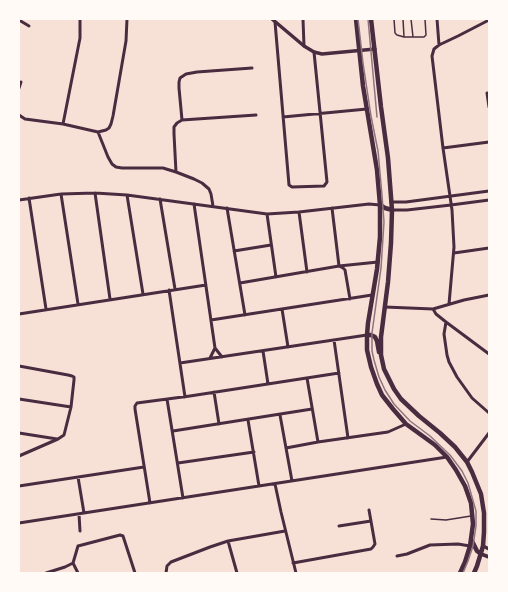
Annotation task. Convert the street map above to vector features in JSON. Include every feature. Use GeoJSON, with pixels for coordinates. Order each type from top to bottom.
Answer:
{"type":"FeatureCollection","features":[{"type":"Feature","properties":{"kind":"main road"},"geometry":{"type":"LineString","coordinates":[[356,19],[362,80],[377,170],[380,204],[378,262],[367,335],[371,367],[382,395],[393,409],[406,424],[435,445],[447,457],[465,486],[471,503],[473,516],[470,546],[460,573]]}},
{"type":"Feature","properties":{"kind":"main road"},"geometry":{"type":"LineString","coordinates":[[372,19],[388,158],[392,210],[391,243],[381,337],[381,355],[384,369],[401,399],[455,446],[467,462],[472,472],[481,494],[484,513],[483,546],[474,573]]}},
{"type":"Feature","properties":{"kind":"main road"},"geometry":{"type":"LineString","coordinates":[[380,204],[391,202]]}},
{"type":"Feature","properties":{"kind":"main road"},"geometry":{"type":"LineString","coordinates":[[380,204],[392,210]]}},
{"type":"Feature","properties":{"kind":"main road"},"geometry":{"type":"LineString","coordinates":[[367,335],[375,338],[379,353],[381,355]]}},
{"type":"Feature","properties":{"kind":"main road"},"geometry":{"type":"LineString","coordinates":[[471,539],[477,551],[481,554]]}},
{"type":"Feature","properties":{"kind":"street"},"geometry":{"type":"LineString","coordinates":[[63,124],[80,38],[80,19]]}},
{"type":"Feature","properties":{"kind":"street"},"geometry":{"type":"LineString","coordinates":[[19,115],[25,119],[63,124],[98,132],[106,130],[111,124],[126,41],[126,19]]}},
{"type":"Feature","properties":{"kind":"street"},"geometry":{"type":"LineString","coordinates":[[272,19],[304,46],[314,52],[322,54],[375,49]]}},
{"type":"Feature","properties":{"kind":"street"},"geometry":{"type":"LineString","coordinates":[[303,19],[304,46]]}},
{"type":"Feature","properties":{"kind":"street"},"geometry":{"type":"LineString","coordinates":[[437,19],[439,45]]}},
{"type":"Feature","properties":{"kind":"street"},"geometry":{"type":"LineString","coordinates":[[19,20],[29,26]]}},
{"type":"Feature","properties":{"kind":"street"},"geometry":{"type":"LineString","coordinates":[[449,304],[454,253],[451,205],[432,52],[439,45],[489,20]]}},
{"type":"Feature","properties":{"kind":"street"},"geometry":{"type":"LineString","coordinates":[[275,22],[283,117],[290,185],[292,188],[324,186],[327,182],[314,52]]}},
{"type":"Feature","properties":{"kind":"street"},"geometry":{"type":"LineString","coordinates":[[182,120],[179,88],[180,78],[186,74],[197,72],[252,68]]}},
{"type":"Feature","properties":{"kind":"street"},"geometry":{"type":"LineString","coordinates":[[19,88],[21,82]]}},
{"type":"Feature","properties":{"kind":"street"},"geometry":{"type":"LineString","coordinates":[[487,93],[489,107]]}},
{"type":"Feature","properties":{"kind":"street"},"geometry":{"type":"LineString","coordinates":[[283,117],[367,109]]}},
{"type":"Feature","properties":{"kind":"street"},"geometry":{"type":"LineString","coordinates":[[176,172],[174,127],[177,123],[182,120],[256,115]]}},
{"type":"Feature","properties":{"kind":"street"},"geometry":{"type":"LineString","coordinates":[[98,132],[112,164],[122,168],[163,168],[176,172],[202,183],[209,189],[213,206]]}},
{"type":"Feature","properties":{"kind":"street"},"geometry":{"type":"LineString","coordinates":[[443,148],[489,142]]}},
{"type":"Feature","properties":{"kind":"street"},"geometry":{"type":"LineString","coordinates":[[391,202],[406,202],[489,191]]}},
{"type":"Feature","properties":{"kind":"street"},"geometry":{"type":"LineString","coordinates":[[19,200],[61,194],[95,193],[160,199],[267,214],[380,204]]}},
{"type":"Feature","properties":{"kind":"street"},"geometry":{"type":"LineString","coordinates":[[95,193],[110,299]]}},
{"type":"Feature","properties":{"kind":"street"},"geometry":{"type":"LineString","coordinates":[[61,194],[78,304]]}},
{"type":"Feature","properties":{"kind":"street"},"geometry":{"type":"LineString","coordinates":[[127,195],[143,294]]}},
{"type":"Feature","properties":{"kind":"street"},"geometry":{"type":"LineString","coordinates":[[29,198],[46,309]]}},
{"type":"Feature","properties":{"kind":"street"},"geometry":{"type":"LineString","coordinates":[[160,199],[175,289]]}},
{"type":"Feature","properties":{"kind":"street"},"geometry":{"type":"LineString","coordinates":[[392,210],[407,210],[489,200]]}},
{"type":"Feature","properties":{"kind":"street"},"geometry":{"type":"LineString","coordinates":[[194,204],[215,348],[222,357]]}},
{"type":"Feature","properties":{"kind":"street"},"geometry":{"type":"LineString","coordinates":[[227,208],[245,315]]}},
{"type":"Feature","properties":{"kind":"street"},"geometry":{"type":"LineString","coordinates":[[332,208],[339,266]]}},
{"type":"Feature","properties":{"kind":"street"},"geometry":{"type":"LineString","coordinates":[[299,212],[307,272]]}},
{"type":"Feature","properties":{"kind":"street"},"geometry":{"type":"LineString","coordinates":[[267,214],[276,277]]}},
{"type":"Feature","properties":{"kind":"street"},"geometry":{"type":"LineString","coordinates":[[234,251],[271,245]]}},
{"type":"Feature","properties":{"kind":"street"},"geometry":{"type":"LineString","coordinates":[[454,253],[489,248]]}},
{"type":"Feature","properties":{"kind":"street"},"geometry":{"type":"LineString","coordinates":[[240,283],[339,266],[378,262]]}},
{"type":"Feature","properties":{"kind":"street"},"geometry":{"type":"LineString","coordinates":[[339,266],[345,270],[350,299]]}},
{"type":"Feature","properties":{"kind":"street"},"geometry":{"type":"LineString","coordinates":[[19,314],[206,285]]}},
{"type":"Feature","properties":{"kind":"street"},"geometry":{"type":"LineString","coordinates":[[169,290],[185,397]]}},
{"type":"Feature","properties":{"kind":"street"},"geometry":{"type":"LineString","coordinates":[[211,320],[372,295]]}},
{"type":"Feature","properties":{"kind":"street"},"geometry":{"type":"LineString","coordinates":[[384,307],[433,309],[464,300],[489,295]]}},
{"type":"Feature","properties":{"kind":"street"},"geometry":{"type":"LineString","coordinates":[[282,309],[288,347]]}},
{"type":"Feature","properties":{"kind":"street"},"geometry":{"type":"LineString","coordinates":[[433,309],[436,314],[489,354]]}},
{"type":"Feature","properties":{"kind":"street"},"geometry":{"type":"LineString","coordinates":[[446,322],[444,334],[449,362],[457,377],[472,398],[489,413]]}},
{"type":"Feature","properties":{"kind":"street"},"geometry":{"type":"LineString","coordinates":[[180,363],[367,335]]}},
{"type":"Feature","properties":{"kind":"street"},"geometry":{"type":"LineString","coordinates":[[334,340],[348,438]]}},
{"type":"Feature","properties":{"kind":"street"},"geometry":{"type":"LineString","coordinates":[[210,358],[215,348]]}},
{"type":"Feature","properties":{"kind":"street"},"geometry":{"type":"LineString","coordinates":[[263,351],[268,384]]}},
{"type":"Feature","properties":{"kind":"street"},"geometry":{"type":"LineString","coordinates":[[19,366],[74,377],[71,407],[66,432],[64,435],[58,440],[19,456]]}},
{"type":"Feature","properties":{"kind":"street"},"geometry":{"type":"LineString","coordinates":[[150,503],[135,409],[137,403],[339,373]]}},
{"type":"Feature","properties":{"kind":"street"},"geometry":{"type":"LineString","coordinates":[[307,378],[318,442]]}},
{"type":"Feature","properties":{"kind":"street"},"geometry":{"type":"LineString","coordinates":[[214,392],[219,424]]}},
{"type":"Feature","properties":{"kind":"street"},"geometry":{"type":"LineString","coordinates":[[19,399],[71,407]]}},
{"type":"Feature","properties":{"kind":"street"},"geometry":{"type":"LineString","coordinates":[[167,399],[183,498]]}},
{"type":"Feature","properties":{"kind":"street"},"geometry":{"type":"LineString","coordinates":[[173,431],[312,410]]}},
{"type":"Feature","properties":{"kind":"street"},"geometry":{"type":"LineString","coordinates":[[280,415],[292,481]]}},
{"type":"Feature","properties":{"kind":"street"},"geometry":{"type":"LineString","coordinates":[[248,420],[259,486]]}},
{"type":"Feature","properties":{"kind":"street"},"geometry":{"type":"LineString","coordinates":[[286,448],[388,432],[406,424]]}},
{"type":"Feature","properties":{"kind":"street"},"geometry":{"type":"LineString","coordinates":[[19,433],[58,440]]}},
{"type":"Feature","properties":{"kind":"street"},"geometry":{"type":"LineString","coordinates":[[467,462],[489,433]]}},
{"type":"Feature","properties":{"kind":"street"},"geometry":{"type":"LineString","coordinates":[[178,463],[254,452]]}},
{"type":"Feature","properties":{"kind":"street"},"geometry":{"type":"LineString","coordinates":[[19,523],[447,457]]}},
{"type":"Feature","properties":{"kind":"street"},"geometry":{"type":"LineString","coordinates":[[19,486],[144,467]]}},
{"type":"Feature","properties":{"kind":"street"},"geometry":{"type":"LineString","coordinates":[[78,477],[84,514]]}},
{"type":"Feature","properties":{"kind":"street"},"geometry":{"type":"LineString","coordinates":[[275,484],[296,573]]}},
{"type":"Feature","properties":{"kind":"street"},"geometry":{"type":"LineString","coordinates":[[293,563],[371,549],[374,544],[369,510]]}},
{"type":"Feature","properties":{"kind":"street"},"geometry":{"type":"LineString","coordinates":[[79,514],[80,531]]}},
{"type":"Feature","properties":{"kind":"street"},"geometry":{"type":"LineString","coordinates":[[339,526],[371,521]]}},
{"type":"Feature","properties":{"kind":"street"},"geometry":{"type":"LineString","coordinates":[[166,573],[167,566],[171,562],[204,548],[228,541],[285,531]]}},
{"type":"Feature","properties":{"kind":"street"},"geometry":{"type":"LineString","coordinates":[[78,573],[73,563],[78,546],[113,536],[122,535],[135,573]]}},
{"type":"Feature","properties":{"kind":"street"},"geometry":{"type":"LineString","coordinates":[[228,541],[237,573]]}},
{"type":"Feature","properties":{"kind":"street"},"geometry":{"type":"LineString","coordinates":[[397,556],[430,545],[458,544],[470,546]]}},
{"type":"Feature","properties":{"kind":"street"},"geometry":{"type":"LineString","coordinates":[[483,546],[489,549]]}},
{"type":"Feature","properties":{"kind":"street"},"geometry":{"type":"LineString","coordinates":[[481,554],[489,557]]}},
{"type":"Feature","properties":{"kind":"street"},"geometry":{"type":"LineString","coordinates":[[46,573],[73,563]]}},
{"type":"Feature","properties":{"kind":"lane"},"geometry":{"type":"LineString","coordinates":[[394,19],[395,33],[398,36],[404,37],[424,37],[426,35],[425,19]]}},
{"type":"Feature","properties":{"kind":"lane"},"geometry":{"type":"LineString","coordinates":[[403,19],[404,37]]}},
{"type":"Feature","properties":{"kind":"lane"},"geometry":{"type":"LineString","coordinates":[[410,19],[413,37]]}},
{"type":"Feature","properties":{"kind":"lane"},"geometry":{"type":"LineString","coordinates":[[431,519],[446,520],[473,516]]}},
{"type":"Feature","properties":{"kind":"railway"},"geometry":{"type":"LineString","coordinates":[[358,19],[371,116],[378,151],[384,222],[381,268],[372,333],[372,351],[379,377],[394,404],[410,421],[430,436],[450,455],[462,471],[468,483],[476,511],[476,526],[473,546],[463,573]]}},
{"type":"Feature","properties":{"kind":"railway"},"geometry":{"type":"LineString","coordinates":[[368,19],[377,117]]}}]}
